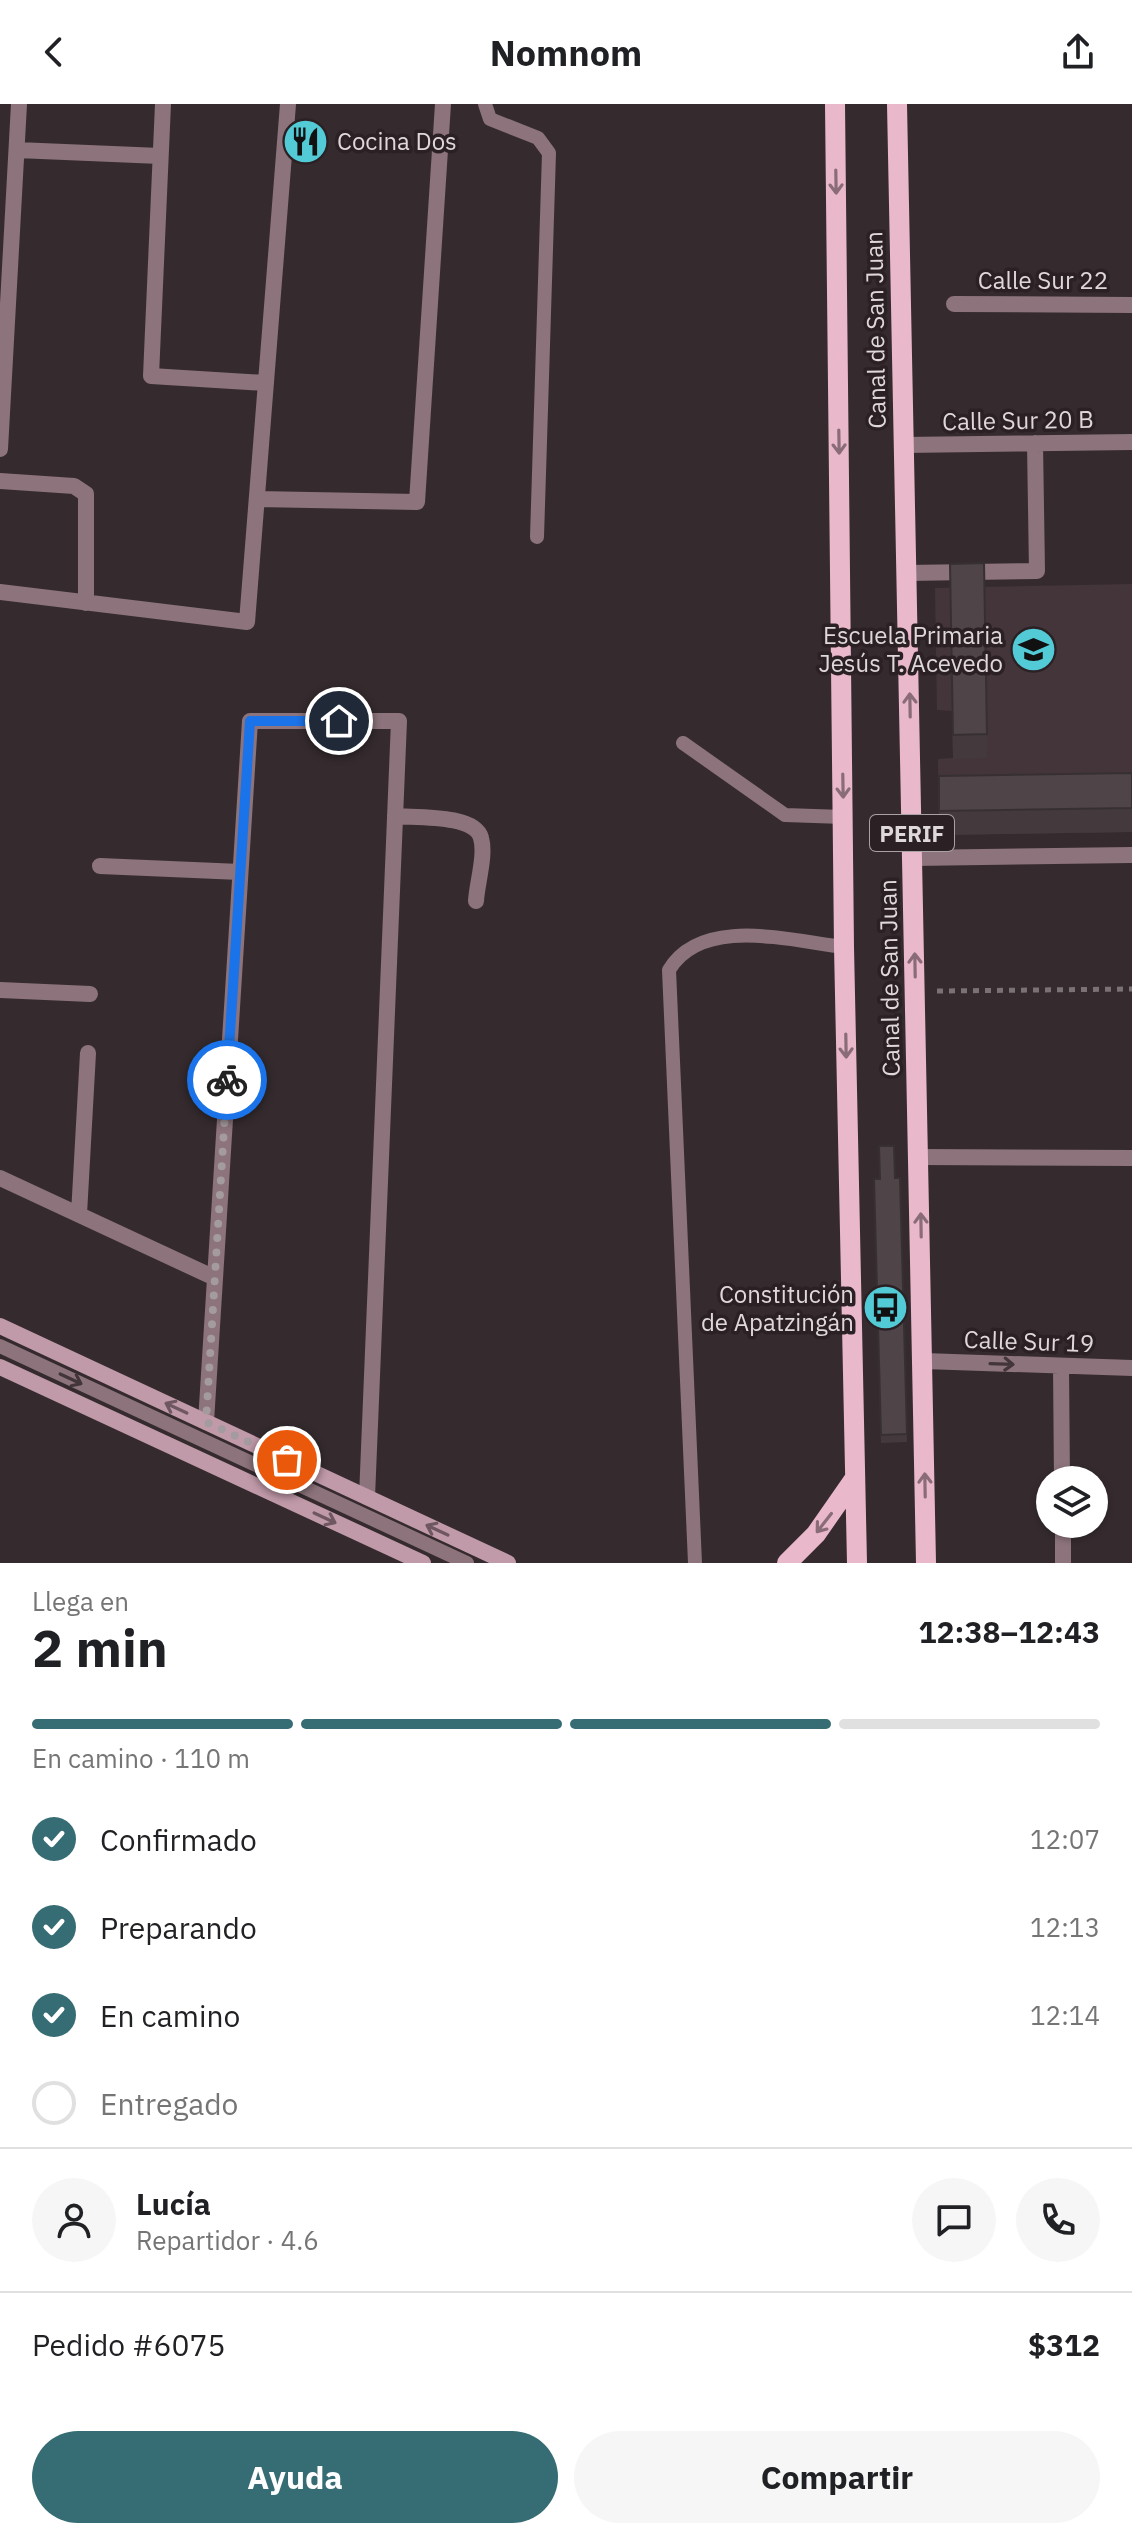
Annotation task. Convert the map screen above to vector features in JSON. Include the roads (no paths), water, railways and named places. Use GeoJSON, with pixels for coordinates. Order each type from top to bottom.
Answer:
{"type":"FeatureCollection","features":[{"type":"Feature","properties":{"kind":"main road","name":"Canal de San Juan"},"geometry":{"type":"LineString","coordinates":[[835,104],[844,947],[857,1563]]}},
{"type":"Feature","properties":{"kind":"main road","name":"Canal de San Juan"},"geometry":{"type":"LineString","coordinates":[[897,104],[926,1563]]}},
{"type":"Feature","properties":{"kind":"main road"},"geometry":{"type":"LineString","coordinates":[[787,1563],[816,1534],[855,1478]]}},
{"type":"Feature","properties":{"kind":"street"},"geometry":{"type":"LineString","coordinates":[[0,449],[2,367],[19,104]]}},
{"type":"Feature","properties":{"kind":"street"},"geometry":{"type":"LineString","coordinates":[[163,104],[151,376],[266,383]]}},
{"type":"Feature","properties":{"kind":"street"},"geometry":{"type":"LineString","coordinates":[[0,592],[247,622],[288,104]]}},
{"type":"Feature","properties":{"kind":"street"},"geometry":{"type":"LineString","coordinates":[[257,499],[417,502],[443,104]]}},
{"type":"Feature","properties":{"kind":"street"},"geometry":{"type":"LineString","coordinates":[[17,150],[160,156]]}},
{"type":"Feature","properties":{"kind":"street","name":"Calle Sur 22"},"geometry":{"type":"LineString","coordinates":[[954,304],[1132,305]]}},
{"type":"Feature","properties":{"kind":"street","name":"Calle Sur 20 B"},"geometry":{"type":"LineString","coordinates":[[904,445],[1132,442]]}},
{"type":"Feature","properties":{"kind":"street"},"geometry":{"type":"LineString","coordinates":[[907,573],[1037,571],[1035,443]]}},
{"type":"Feature","properties":{"kind":"street"},"geometry":{"type":"LineString","coordinates":[[0,481],[74,486],[86,494],[86,603]]}},
{"type":"Feature","properties":{"kind":"street"},"geometry":{"type":"LineString","coordinates":[[206,1422],[250,721],[399,721],[367,1497]]}},
{"type":"Feature","properties":{"kind":"street"},"geometry":{"type":"LineString","coordinates":[[395,816],[462,821],[474,827],[481,839],[476,901]]}},
{"type":"Feature","properties":{"kind":"street"},"geometry":{"type":"LineString","coordinates":[[913,858],[1132,855]]}},
{"type":"Feature","properties":{"kind":"street"},"geometry":{"type":"LineString","coordinates":[[100,866],[240,872]]}},
{"type":"Feature","properties":{"kind":"street"},"geometry":{"type":"LineString","coordinates":[[0,990],[90,994]]}},
{"type":"Feature","properties":{"kind":"street"},"geometry":{"type":"LineString","coordinates":[[79,1214],[88,1053]]}},
{"type":"Feature","properties":{"kind":"street"},"geometry":{"type":"LineString","coordinates":[[919,1157],[1132,1158]]}},
{"type":"Feature","properties":{"kind":"street"},"geometry":{"type":"LineString","coordinates":[[0,1178],[215,1278]]}},
{"type":"Feature","properties":{"kind":"street"},"geometry":{"type":"LineString","coordinates":[[0,1326],[508,1563]]}},
{"type":"Feature","properties":{"kind":"street","name":"Calle Sur 19"},"geometry":{"type":"LineString","coordinates":[[924,1361],[1132,1368]]}},
{"type":"Feature","properties":{"kind":"street"},"geometry":{"type":"LineString","coordinates":[[0,1367],[423,1563]]}},
{"type":"Feature","properties":{"kind":"street"},"geometry":{"type":"LineString","coordinates":[[1061,1367],[1062,1466]]}},
{"type":"Feature","properties":{"kind":"street"},"geometry":{"type":"LineString","coordinates":[[1063,1538],[1063,1563]]}},
{"type":"Feature","properties":{"kind":"lane"},"geometry":{"type":"LineString","coordinates":[[485,104],[490,119],[538,138],[549,153],[537,537]]}},
{"type":"Feature","properties":{"kind":"lane"},"geometry":{"type":"LineString","coordinates":[[683,743],[785,815],[843,817]]}},
{"type":"Feature","properties":{"kind":"lane"},"geometry":{"type":"LineString","coordinates":[[695,1563],[669,970],[680,953],[702,941],[748,936],[844,947]]}},
{"type":"Feature","properties":{"kind":"lane"},"geometry":{"type":"LineString","coordinates":[[0,1346],[467,1563]]}},
{"type":"Feature","properties":{"kind":"place","name":"Cocina Dos"},"geometry":{"type":"Point","coordinates":[306,141]}},
{"type":"Feature","properties":{"kind":"place","name":"Escuela Primaria Jesús T. Acevedo"},"geometry":{"type":"Point","coordinates":[1034,649]}},
{"type":"Feature","properties":{"kind":"place","name":"Constitución de Apatzingán"},"geometry":{"type":"Point","coordinates":[885,1308]}}]}
